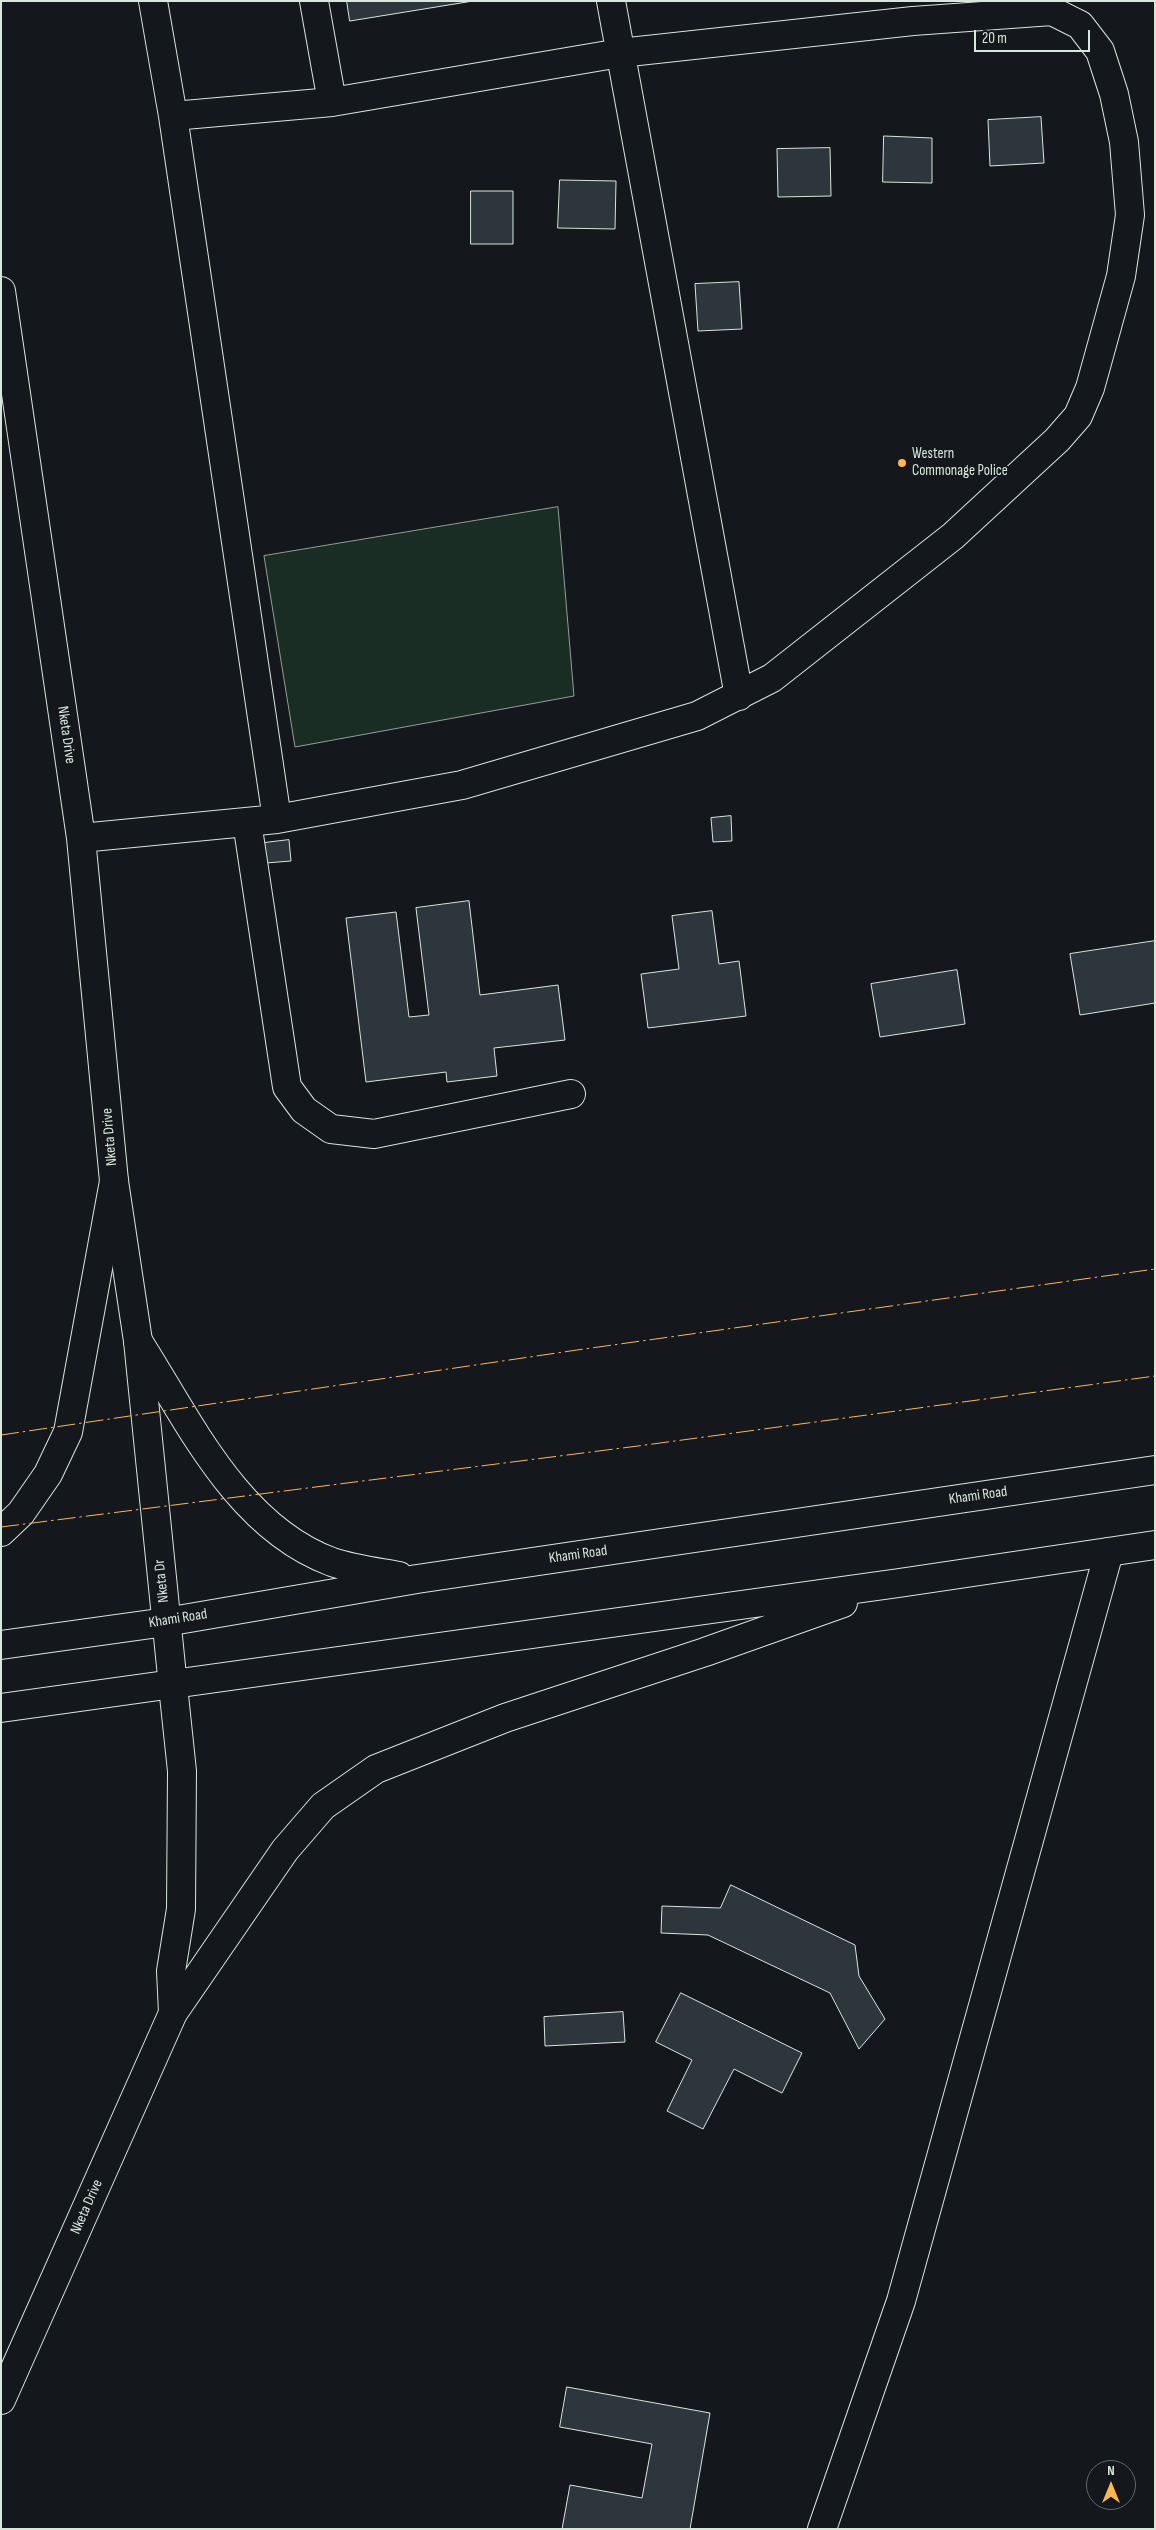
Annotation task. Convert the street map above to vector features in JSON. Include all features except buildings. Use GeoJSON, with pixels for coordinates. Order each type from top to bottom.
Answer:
{"type":"FeatureCollection","features":[{"type":"Feature","properties":{"kind":"main road"},"geometry":{"type":"LineString","coordinates":[[153,1],[173,116],[277,819]]}},
{"type":"Feature","properties":{"kind":"main road"},"geometry":{"type":"LineString","coordinates":[[314,1],[332,102]]}},
{"type":"Feature","properties":{"kind":"main road"},"geometry":{"type":"LineString","coordinates":[[611,1],[739,696]]}},
{"type":"Feature","properties":{"kind":"main road"},"geometry":{"type":"LineString","coordinates":[[82,838],[277,819],[462,785],[697,716],[772,678],[953,536],[1057,440],[1078,416],[1090,388],[1120,276],[1130,215],[1124,142],[1114,94],[1100,51],[1080,25],[1052,11],[912,11],[620,53],[332,102],[173,116]]}},
{"type":"Feature","properties":{"kind":"main road","name":"Nketa Drive"},"geometry":{"type":"LineString","coordinates":[[1,291],[82,838],[114,1181]]}},
{"type":"Feature","properties":{"kind":"main road"},"geometry":{"type":"LineString","coordinates":[[246,822],[287,1087],[304,1110],[331,1129],[374,1134],[571,1094]]}},
{"type":"Feature","properties":{"kind":"main road"},"geometry":{"type":"LineString","coordinates":[[1,1532],[21,1513],[48,1474],[68,1432],[114,1181]]}},
{"type":"Feature","properties":{"kind":"main road","name":"Nketa Dr"},"geometry":{"type":"LineString","coordinates":[[114,1181],[138,1341],[182,1772],[181,1909],[171,1971],[174,2013]]}},
{"type":"Feature","properties":{"kind":"main road"},"geometry":{"type":"LineString","coordinates":[[138,1341],[214,1461],[246,1502],[291,1541],[332,1562],[417,1579]]}},
{"type":"Feature","properties":{"kind":"main road","name":"Khami Road"},"geometry":{"type":"LineString","coordinates":[[1,1645],[166,1622],[417,1579],[1155,1470]]}},
{"type":"Feature","properties":{"kind":"main road"},"geometry":{"type":"LineString","coordinates":[[1,1708],[174,1686],[1155,1545]]}},
{"type":"Feature","properties":{"kind":"main road"},"geometry":{"type":"LineString","coordinates":[[822,2529],[901,2301],[1109,1552]]}},
{"type":"Feature","properties":{"kind":"main road","name":"Nketa Drive"},"geometry":{"type":"LineString","coordinates":[[1,2400],[174,2013],[285,1850],[323,1806],[376,1769],[505,1718],[704,1652],[899,1583]]}},
{"type":"Feature","properties":{"kind":"green space"},"geometry":{"type":"Polygon","coordinates":[[[558,507],[574,696],[295,747],[264,556],[558,507]]]}},
{"type":"Feature","properties":{"kind":"power"},"geometry":{"type":"LineString","coordinates":[[1,1435],[577,1350],[1155,1269]]}},
{"type":"Feature","properties":{"kind":"power"},"geometry":{"type":"LineString","coordinates":[[1,1527],[638,1446],[1155,1376]]}},
{"type":"Feature","properties":{"kind":"place","name":"Western Commonage Police"},"geometry":{"type":"Point","coordinates":[902,463]}}]}
